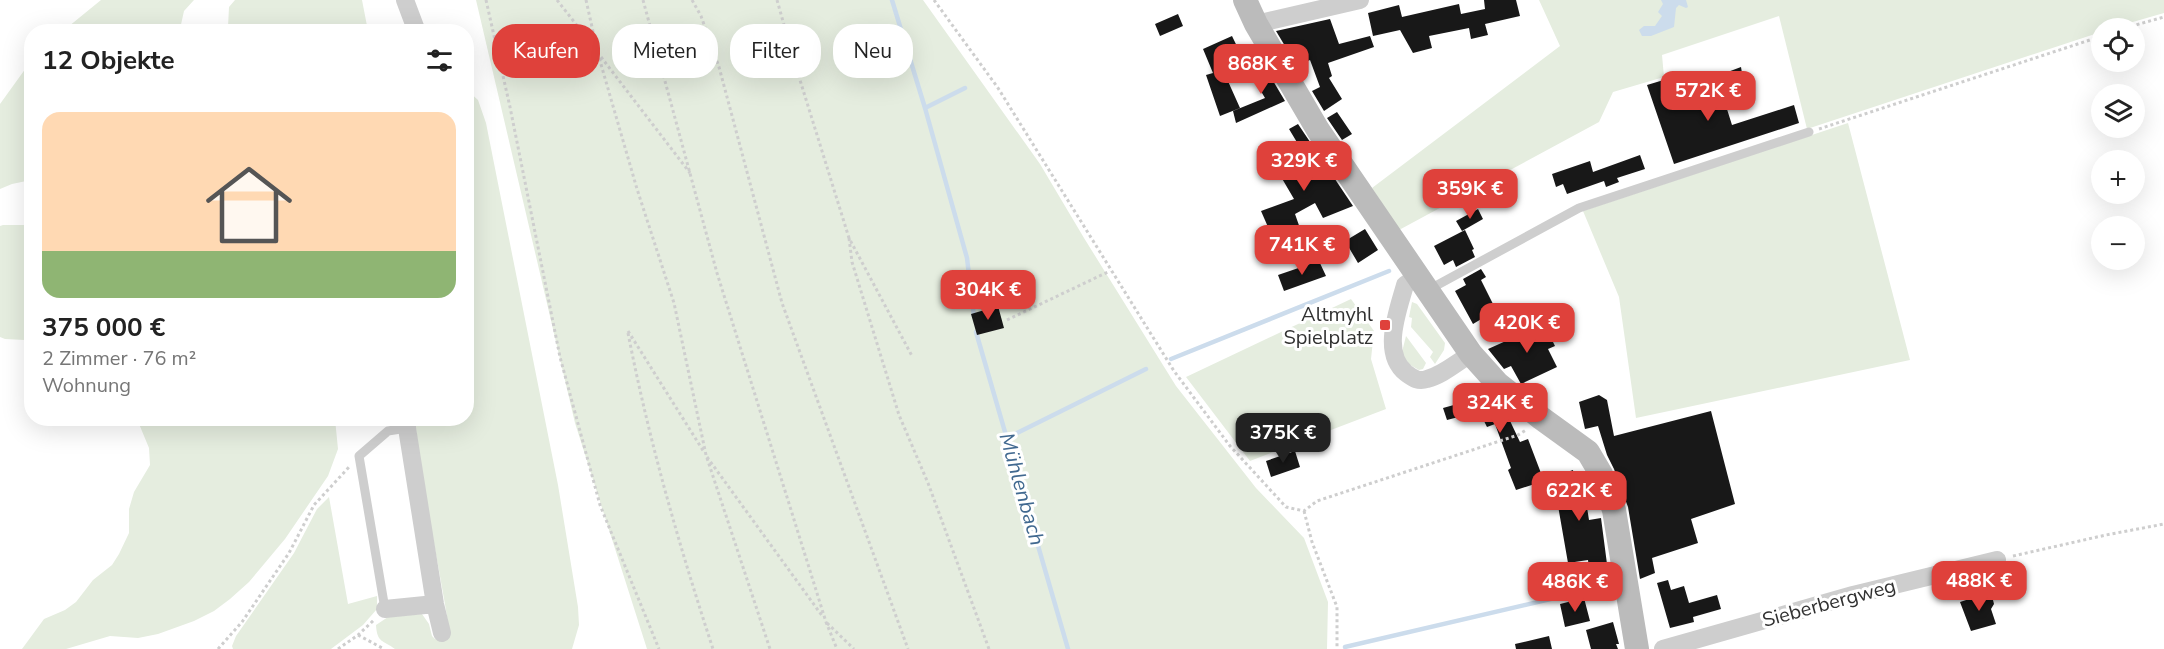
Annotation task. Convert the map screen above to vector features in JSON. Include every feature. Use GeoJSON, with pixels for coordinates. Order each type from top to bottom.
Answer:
{"type":"FeatureCollection","features":[{"type":"Feature","properties":{"kind":"main road"},"geometry":{"type":"LineString","coordinates":[[1245,0],[1256,24],[1318,130],[1471,354],[1498,384],[1588,452],[1601,474],[1614,510],[1637,649]]}},
{"type":"Feature","properties":{"kind":"street"},"geometry":{"type":"LineString","coordinates":[[405,0],[414,24]]}},
{"type":"Feature","properties":{"kind":"street"},"geometry":{"type":"LineString","coordinates":[[1256,24],[1360,0]]}},
{"type":"Feature","properties":{"kind":"street"},"geometry":{"type":"LineString","coordinates":[[1423,283],[1405,285],[1396,319],[1393,355],[1401,369],[1414,380],[1425,380],[1471,354]]}},
{"type":"Feature","properties":{"kind":"street"},"geometry":{"type":"LineString","coordinates":[[407,426],[435,604],[442,633]]}},
{"type":"Feature","properties":{"kind":"street","name":"Sieberbergweg"},"geometry":{"type":"LineString","coordinates":[[1664,649],[1853,594],[1996,560]]}},
{"type":"Feature","properties":{"kind":"street"},"geometry":{"type":"LineString","coordinates":[[385,609],[435,604]]}},
{"type":"Feature","properties":{"kind":"lane"},"geometry":{"type":"LineString","coordinates":[[1423,283],[1579,208],[1809,132]]}},
{"type":"Feature","properties":{"kind":"lane"},"geometry":{"type":"LineString","coordinates":[[385,609],[359,456],[388,431],[400,426]]}},
{"type":"Feature","properties":{"kind":"path"},"geometry":{"type":"LineString","coordinates":[[486,0],[563,369],[600,505],[659,649]]}},
{"type":"Feature","properties":{"kind":"path"},"geometry":{"type":"LineString","coordinates":[[556,0],[575,24]]}},
{"type":"Feature","properties":{"kind":"path"},"geometry":{"type":"LineString","coordinates":[[586,0],[591,24]]}},
{"type":"Feature","properties":{"kind":"path"},"geometry":{"type":"LineString","coordinates":[[643,0],[717,273],[826,621],[837,649]]}},
{"type":"Feature","properties":{"kind":"path"},"geometry":{"type":"LineString","coordinates":[[692,0],[719,67],[782,303],[908,649]]}},
{"type":"Feature","properties":{"kind":"path"},"geometry":{"type":"LineString","coordinates":[[777,0],[801,86],[849,238],[852,262],[899,415],[928,483],[989,649]]}},
{"type":"Feature","properties":{"kind":"path"},"geometry":{"type":"LineString","coordinates":[[934,0],[998,88],[1174,371],[1230,446],[1286,507],[1304,510],[1317,501],[1518,435],[1536,424],[1541,418]]}},
{"type":"Feature","properties":{"kind":"path"},"geometry":{"type":"LineString","coordinates":[[2145,22],[2164,17]]}},
{"type":"Feature","properties":{"kind":"path"},"geometry":{"type":"LineString","coordinates":[[1809,132],[2091,40]]}},
{"type":"Feature","properties":{"kind":"path"},"geometry":{"type":"LineString","coordinates":[[600,57],[691,174]]}},
{"type":"Feature","properties":{"kind":"path"},"geometry":{"type":"LineString","coordinates":[[600,61],[637,189],[674,303],[706,455],[770,649]]}},
{"type":"Feature","properties":{"kind":"path"},"geometry":{"type":"LineString","coordinates":[[849,238],[912,356]]}},
{"type":"Feature","properties":{"kind":"path"},"geometry":{"type":"LineString","coordinates":[[1007,320],[1110,271]]}},
{"type":"Feature","properties":{"kind":"path"},"geometry":{"type":"LineString","coordinates":[[713,649],[671,517],[641,400],[628,332],[706,455],[826,621],[854,649]]}},
{"type":"Feature","properties":{"kind":"path"},"geometry":{"type":"LineString","coordinates":[[218,649],[242,622],[290,553],[314,505],[359,456]]}},
{"type":"Feature","properties":{"kind":"path"},"geometry":{"type":"LineString","coordinates":[[1304,510],[1312,542],[1337,607],[1336,649]]}},
{"type":"Feature","properties":{"kind":"path"},"geometry":{"type":"LineString","coordinates":[[1996,560],[2164,524]]}},
{"type":"Feature","properties":{"kind":"path"},"geometry":{"type":"LineString","coordinates":[[338,649],[358,635],[385,609]]}},
{"type":"Feature","properties":{"kind":"path"},"geometry":{"type":"LineString","coordinates":[[358,635],[384,649]]}},
{"type":"Feature","properties":{"kind":"shaded area"},"geometry":{"type":"Polygon","coordinates":[[[101,0],[194,0],[184,11],[181,24],[72,24],[101,0]]]}},
{"type":"Feature","properties":{"kind":"shaded area"},"geometry":{"type":"Polygon","coordinates":[[[235,0],[362,0],[367,24],[228,24],[229,7],[235,0]]]}},
{"type":"Feature","properties":{"kind":"shaded area"},"geometry":{"type":"Polygon","coordinates":[[[476,0],[923,0],[1040,164],[1176,386],[1256,488],[1304,538],[1328,602],[1327,649],[647,649],[575,423],[494,78],[600,78],[600,24],[492,24],[492,68],[476,0]]]}},
{"type":"Feature","properties":{"kind":"shaded area"},"geometry":{"type":"Polygon","coordinates":[[[1539,0],[2164,0],[2164,13],[2145,18],[2091,18],[2091,35],[1807,129],[1779,16],[1662,55],[1664,77],[1613,92],[1599,122],[1399,230],[1372,188],[1560,46],[1539,0]]]}},
{"type":"Feature","properties":{"kind":"shaded area"},"geometry":{"type":"Polygon","coordinates":[[[24,71],[24,181],[0,189],[0,104],[24,71]]]}},
{"type":"Feature","properties":{"kind":"shaded area"},"geometry":{"type":"Polygon","coordinates":[[[474,96],[478,100],[486,123],[558,485],[578,607],[579,625],[572,649],[395,649],[381,640],[376,625],[388,617],[422,614],[435,639],[450,635],[416,426],[474,426],[474,96]]]}},
{"type":"Feature","properties":{"kind":"shaded area"},"geometry":{"type":"Polygon","coordinates":[[[1848,123],[1910,360],[1636,418],[1619,297],[1583,211],[1848,123]]]}},
{"type":"Feature","properties":{"kind":"shaded area"},"geometry":{"type":"Polygon","coordinates":[[[24,225],[24,340],[0,337],[0,226],[24,225]]]}},
{"type":"Feature","properties":{"kind":"shaded area"},"geometry":{"type":"Polygon","coordinates":[[[1351,299],[1374,331],[1371,359],[1386,409],[1250,461],[1186,377],[1351,299]]]}},
{"type":"Feature","properties":{"kind":"shaded area"},"geometry":{"type":"Polygon","coordinates":[[[1412,302],[1417,304],[1445,343],[1444,350],[1435,364],[1430,357],[1433,352],[1411,327],[1412,318],[1409,317],[1412,302]]]}},
{"type":"Feature","properties":{"kind":"shaded area"},"geometry":{"type":"Polygon","coordinates":[[[1406,336],[1426,363],[1423,369],[1419,370],[1405,362],[1402,352],[1406,336]]]}},
{"type":"Feature","properties":{"kind":"shaded area"},"geometry":{"type":"Polygon","coordinates":[[[140,426],[336,426],[338,449],[328,476],[285,539],[249,582],[214,611],[158,634],[138,638],[110,636],[66,649],[22,649],[44,619],[65,610],[76,602],[93,580],[112,565],[119,554],[129,533],[129,509],[134,492],[150,465],[149,448],[140,426]]]}},
{"type":"Feature","properties":{"kind":"shaded area"},"geometry":{"type":"Polygon","coordinates":[[[329,497],[348,604],[377,596],[377,609],[363,625],[331,649],[233,649],[236,636],[294,553],[317,509],[329,497]]]}},
{"type":"Feature","properties":{"kind":"water"},"geometry":{"type":"Polygon","coordinates":[[[1661,0],[1686,0],[1688,7],[1679,5],[1676,8],[1674,27],[1651,36],[1642,36],[1639,30],[1644,26],[1655,26],[1662,16],[1658,12],[1663,4],[1661,0]]]}},
{"type":"Feature","properties":{"kind":"building"},"geometry":{"type":"Polygon","coordinates":[[[1484,0],[1516,0],[1520,16],[1485,24],[1488,35],[1471,39],[1469,28],[1429,36],[1432,48],[1413,53],[1400,30],[1373,36],[1368,13],[1399,5],[1402,17],[1459,4],[1461,14],[1485,9],[1484,0]]]}},
{"type":"Feature","properties":{"kind":"building"},"geometry":{"type":"Polygon","coordinates":[[[1178,14],[1183,26],[1160,36],[1155,24],[1178,14]]]}},
{"type":"Feature","properties":{"kind":"building"},"geometry":{"type":"Polygon","coordinates":[[[1330,19],[1339,44],[1370,36],[1374,47],[1328,63],[1332,76],[1329,78],[1342,99],[1324,111],[1312,91],[1320,87],[1310,60],[1297,66],[1276,31],[1330,19]]]}},
{"type":"Feature","properties":{"kind":"building"},"geometry":{"type":"Polygon","coordinates":[[[1232,36],[1249,71],[1227,79],[1240,108],[1220,116],[1206,75],[1213,73],[1203,49],[1232,36]]]}},
{"type":"Feature","properties":{"kind":"building"},"geometry":{"type":"Polygon","coordinates":[[[1263,64],[1285,101],[1236,123],[1233,111],[1265,98],[1249,71],[1263,64]]]}},
{"type":"Feature","properties":{"kind":"building"},"geometry":{"type":"Polygon","coordinates":[[[1741,67],[1743,79],[1721,87],[1717,76],[1741,67]]]}},
{"type":"Feature","properties":{"kind":"building"},"geometry":{"type":"Polygon","coordinates":[[[1667,79],[1674,102],[1720,87],[1732,125],[1794,105],[1799,123],[1674,164],[1647,85],[1667,79]]]}},
{"type":"Feature","properties":{"kind":"building"},"geometry":{"type":"Polygon","coordinates":[[[1337,112],[1352,134],[1342,140],[1327,118],[1337,112]]]}},
{"type":"Feature","properties":{"kind":"building"},"geometry":{"type":"Polygon","coordinates":[[[1298,124],[1353,206],[1323,218],[1315,203],[1295,214],[1302,234],[1269,246],[1263,228],[1268,227],[1261,211],[1294,199],[1277,170],[1304,154],[1289,129],[1298,124]]]}},
{"type":"Feature","properties":{"kind":"building"},"geometry":{"type":"Polygon","coordinates":[[[1640,155],[1645,169],[1617,178],[1619,182],[1606,187],[1604,181],[1567,194],[1563,184],[1556,187],[1552,174],[1590,161],[1593,172],[1640,155]]]}},
{"type":"Feature","properties":{"kind":"building"},"geometry":{"type":"Polygon","coordinates":[[[1478,209],[1483,219],[1462,231],[1456,221],[1478,209]]]}},
{"type":"Feature","properties":{"kind":"building"},"geometry":{"type":"Polygon","coordinates":[[[1365,229],[1378,250],[1358,263],[1345,241],[1365,229]]]}},
{"type":"Feature","properties":{"kind":"building"},"geometry":{"type":"Polygon","coordinates":[[[1465,230],[1474,249],[1472,250],[1475,257],[1456,267],[1453,260],[1444,265],[1434,246],[1465,230]]]}},
{"type":"Feature","properties":{"kind":"building"},"geometry":{"type":"Polygon","coordinates":[[[1326,233],[1333,248],[1316,256],[1309,240],[1326,233]]]}},
{"type":"Feature","properties":{"kind":"building"},"geometry":{"type":"Polygon","coordinates":[[[1319,261],[1326,276],[1284,291],[1278,275],[1319,261]]]}},
{"type":"Feature","properties":{"kind":"building"},"geometry":{"type":"Polygon","coordinates":[[[1481,269],[1486,277],[1481,280],[1495,308],[1503,304],[1509,315],[1487,327],[1483,318],[1473,324],[1455,291],[1466,285],[1463,279],[1481,269]]]}},
{"type":"Feature","properties":{"kind":"building"},"geometry":{"type":"Polygon","coordinates":[[[998,306],[1004,328],[977,335],[971,314],[998,306]]]}},
{"type":"Feature","properties":{"kind":"building"},"geometry":{"type":"Polygon","coordinates":[[[1544,324],[1555,346],[1548,349],[1557,367],[1521,384],[1511,366],[1504,369],[1488,349],[1544,324]]]}},
{"type":"Feature","properties":{"kind":"building"},"geometry":{"type":"Polygon","coordinates":[[[1470,384],[1479,396],[1485,391],[1503,406],[1520,442],[1528,439],[1544,481],[1516,490],[1508,470],[1511,468],[1495,424],[1487,427],[1480,413],[1470,420],[1466,415],[1447,420],[1443,408],[1461,403],[1455,394],[1470,384]]]}},
{"type":"Feature","properties":{"kind":"building"},"geometry":{"type":"Polygon","coordinates":[[[1599,395],[1607,400],[1614,436],[1711,411],[1735,504],[1691,519],[1698,543],[1652,558],[1655,573],[1640,579],[1628,507],[1598,426],[1585,429],[1579,402],[1599,395]]]}},
{"type":"Feature","properties":{"kind":"building"},"geometry":{"type":"Polygon","coordinates":[[[1295,451],[1300,467],[1271,477],[1266,461],[1295,451]]]}},
{"type":"Feature","properties":{"kind":"building"},"geometry":{"type":"Polygon","coordinates":[[[1573,470],[1574,479],[1586,476],[1589,494],[1585,495],[1589,520],[1601,518],[1607,564],[1589,568],[1588,560],[1568,563],[1553,477],[1573,470]]]}},
{"type":"Feature","properties":{"kind":"building"},"geometry":{"type":"Polygon","coordinates":[[[1668,580],[1671,590],[1684,586],[1689,603],[1717,595],[1721,609],[1693,617],[1694,622],[1670,628],[1657,583],[1668,580]]]}},
{"type":"Feature","properties":{"kind":"building"},"geometry":{"type":"Polygon","coordinates":[[[1991,592],[1994,604],[1991,609],[1996,624],[1971,631],[1960,602],[1991,592]]]}},
{"type":"Feature","properties":{"kind":"building"},"geometry":{"type":"Polygon","coordinates":[[[1584,598],[1590,621],[1565,627],[1560,604],[1584,598]]]}},
{"type":"Feature","properties":{"kind":"building"},"geometry":{"type":"Polygon","coordinates":[[[1613,622],[1619,644],[1616,644],[1618,649],[1591,649],[1586,630],[1613,622]]]}},
{"type":"Feature","properties":{"kind":"building"},"geometry":{"type":"Polygon","coordinates":[[[1549,636],[1552,649],[1516,649],[1515,644],[1549,636]]]}},
{"type":"Feature","properties":{"kind":"waterway"},"geometry":{"type":"LineString","coordinates":[[892,0],[925,108]]}},
{"type":"Feature","properties":{"kind":"waterway"},"geometry":{"type":"LineString","coordinates":[[965,88],[925,108],[967,258],[974,317]]}},
{"type":"Feature","properties":{"kind":"waterway"},"geometry":{"type":"LineString","coordinates":[[1171,359],[1389,271]]}},
{"type":"Feature","properties":{"kind":"waterway","name":"Mühlenbach"},"geometry":{"type":"LineString","coordinates":[[976,332],[1068,649]]}},
{"type":"Feature","properties":{"kind":"waterway"},"geometry":{"type":"LineString","coordinates":[[1007,438],[1146,369]]}},
{"type":"Feature","properties":{"kind":"waterway"},"geometry":{"type":"LineString","coordinates":[[1345,647],[1598,588]]}},
{"type":"Feature","properties":{"kind":"place","name":"Altmyhl Spielplatz"},"geometry":{"type":"Point","coordinates":[1385,325]}}]}
